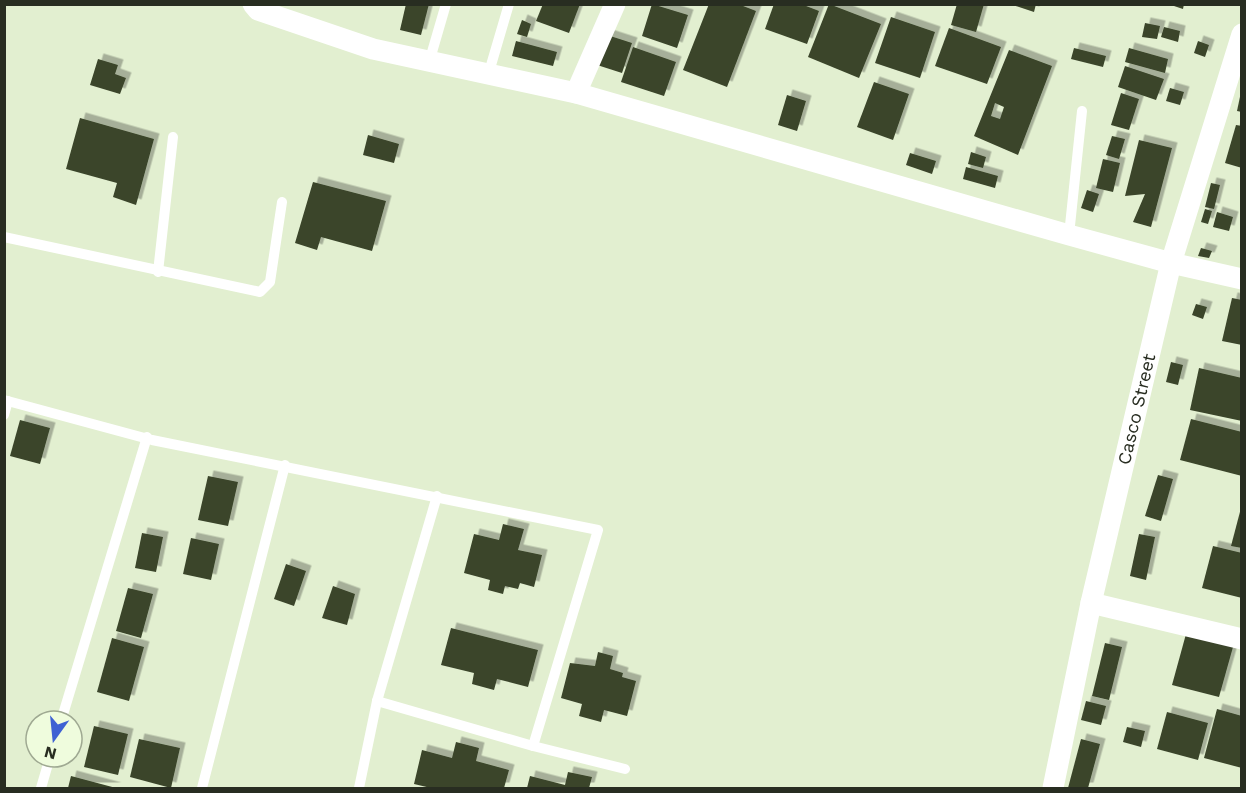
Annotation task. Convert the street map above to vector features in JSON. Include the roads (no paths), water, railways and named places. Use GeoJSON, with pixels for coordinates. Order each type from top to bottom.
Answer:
{"type":"FeatureCollection","features":[{"type":"Feature","properties":{"kind":"street"},"geometry":{"type":"LineString","coordinates":[[253,4],[258,10],[373,49],[430,59],[576,93],[1171,264],[1242,279]]}},
{"type":"Feature","properties":{"kind":"street"},"geometry":{"type":"LineString","coordinates":[[576,93],[615,4]]}},
{"type":"Feature","properties":{"kind":"street","name":"Casco Street"},"geometry":{"type":"LineString","coordinates":[[1053,789],[1091,603],[1171,264],[1242,34]]}},
{"type":"Feature","properties":{"kind":"street"},"geometry":{"type":"LineString","coordinates":[[1091,603],[1242,639]]}},
{"type":"Feature","properties":{"kind":"lane"},"geometry":{"type":"LineString","coordinates":[[430,59],[446,4]]}},
{"type":"Feature","properties":{"kind":"lane"},"geometry":{"type":"LineString","coordinates":[[489,72],[509,4]]}},
{"type":"Feature","properties":{"kind":"lane"},"geometry":{"type":"LineString","coordinates":[[1069,235],[1082,111]]}},
{"type":"Feature","properties":{"kind":"lane"},"geometry":{"type":"LineString","coordinates":[[158,272],[173,137]]}},
{"type":"Feature","properties":{"kind":"lane"},"geometry":{"type":"LineString","coordinates":[[4,237],[158,272],[261,292],[270,282],[282,202]]}},
{"type":"Feature","properties":{"kind":"lane"},"geometry":{"type":"LineString","coordinates":[[4,415],[6,401],[147,437],[598,530],[533,746]]}},
{"type":"Feature","properties":{"kind":"lane"},"geometry":{"type":"LineString","coordinates":[[65,709],[147,437]]}},
{"type":"Feature","properties":{"kind":"lane"},"geometry":{"type":"LineString","coordinates":[[202,789],[285,465]]}},
{"type":"Feature","properties":{"kind":"lane"},"geometry":{"type":"LineString","coordinates":[[359,789],[377,701],[437,496]]}},
{"type":"Feature","properties":{"kind":"lane"},"geometry":{"type":"LineString","coordinates":[[377,701],[533,746],[625,769]]}},
{"type":"Feature","properties":{"kind":"lane"},"geometry":{"type":"LineString","coordinates":[[41,789],[47,769]]}}]}
